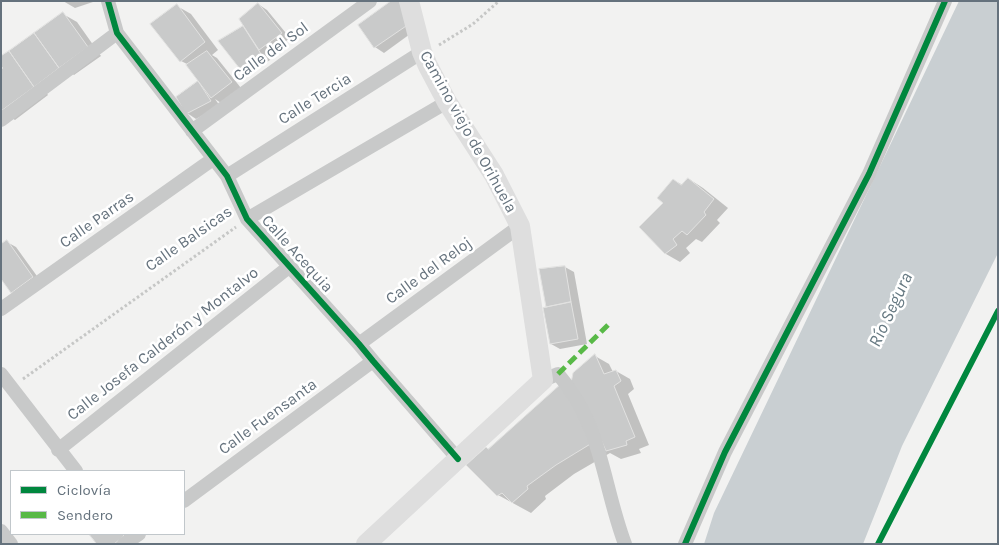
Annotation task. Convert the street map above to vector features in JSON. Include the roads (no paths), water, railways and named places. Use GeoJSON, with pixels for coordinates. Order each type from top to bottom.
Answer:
{"type":"FeatureCollection","features":[{"type":"Feature","properties":{"kind":"main road","name":"Camino viejo de Orihuela"},"geometry":{"type":"LineString","coordinates":[[409,1],[422,53],[447,102],[494,175],[520,226],[543,380]]}},
{"type":"Feature","properties":{"kind":"main road"},"geometry":{"type":"LineString","coordinates":[[366,544],[543,380]]}},
{"type":"Feature","properties":{"kind":"street","name":"Calle Acequia"},"geometry":{"type":"LineString","coordinates":[[108,1],[117,34],[227,176],[247,220],[359,344],[458,459]]}},
{"type":"Feature","properties":{"kind":"street","name":"Calle del Sol"},"geometry":{"type":"LineString","coordinates":[[192,131],[370,1]]}},
{"type":"Feature","properties":{"kind":"street"},"geometry":{"type":"LineString","coordinates":[[685,544],[725,452],[869,174],[945,1]]}},
{"type":"Feature","properties":{"kind":"street"},"geometry":{"type":"LineString","coordinates":[[1,120],[117,34]]}},
{"type":"Feature","properties":{"kind":"street","name":"Calle Tercia"},"geometry":{"type":"LineString","coordinates":[[227,176],[422,53]]}},
{"type":"Feature","properties":{"kind":"street","name":"Calle Balsicas"},"geometry":{"type":"LineString","coordinates":[[247,220],[447,102]]}},
{"type":"Feature","properties":{"kind":"street","name":"Calle Parras"},"geometry":{"type":"LineString","coordinates":[[1,309],[212,159]]}},
{"type":"Feature","properties":{"kind":"street","name":"Calle del Reloj"},"geometry":{"type":"LineString","coordinates":[[359,344],[520,226]]}},
{"type":"Feature","properties":{"kind":"street","name":"Calle Josefa Calderón y Montalvo"},"geometry":{"type":"LineString","coordinates":[[58,450],[290,266]]}},
{"type":"Feature","properties":{"kind":"street","name":"Calle Fuensanta"},"geometry":{"type":"LineString","coordinates":[[185,499],[373,361]]}},
{"type":"Feature","properties":{"kind":"street"},"geometry":{"type":"LineString","coordinates":[[1,374],[75,470]]}},
{"type":"Feature","properties":{"kind":"street"},"geometry":{"type":"LineString","coordinates":[[543,380],[558,374],[572,390],[588,420],[601,458],[618,526],[625,544]]}},
{"type":"Feature","properties":{"kind":"street"},"geometry":{"type":"LineString","coordinates":[[1,531],[11,544]]}},
{"type":"Feature","properties":{"kind":"water","name":"Río Segura"},"geometry":{"type":"Polygon","coordinates":[[[959,1],[998,1],[998,253],[902,446],[863,544],[704,544],[714,513],[959,1]]]}}]}
